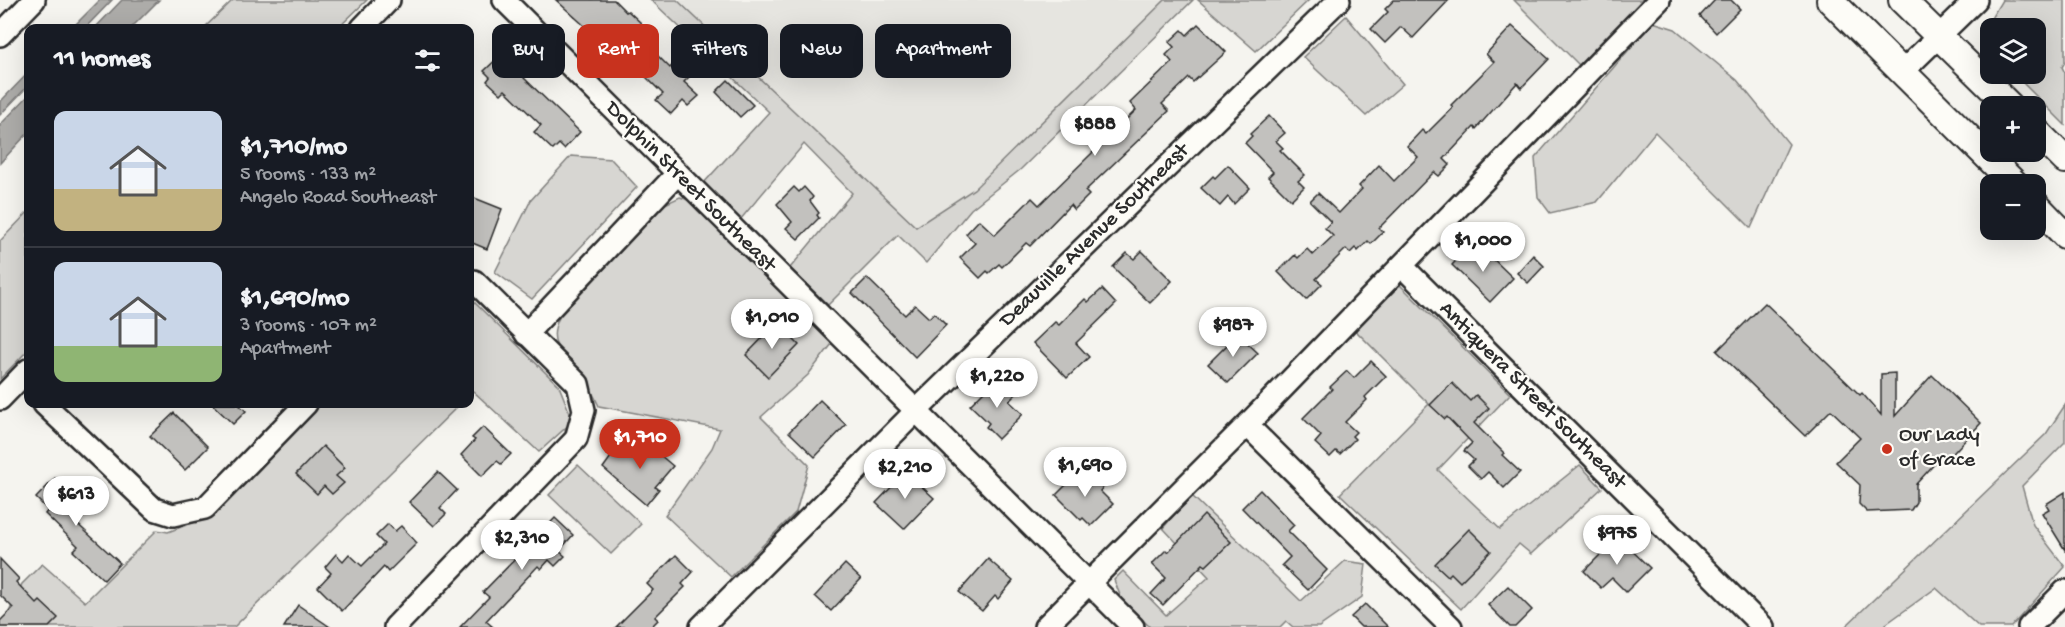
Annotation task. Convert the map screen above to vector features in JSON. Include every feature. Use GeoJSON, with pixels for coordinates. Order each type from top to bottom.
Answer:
{"type":"FeatureCollection","features":[{"type":"Feature","properties":{"kind":"main road"},"geometry":{"type":"LineString","coordinates":[[1830,0],[2004,174]]}},
{"type":"Feature","properties":{"kind":"main road"},"geometry":{"type":"LineString","coordinates":[[1902,0],[2000,96]]}},
{"type":"Feature","properties":{"kind":"main road"},"geometry":{"type":"LineString","coordinates":[[2046,141],[2065,160]]}},
{"type":"Feature","properties":{"kind":"main road"},"geometry":{"type":"LineString","coordinates":[[2046,216],[2065,235]]}},
{"type":"Feature","properties":{"kind":"street"},"geometry":{"type":"LineString","coordinates":[[0,35],[34,0]]}},
{"type":"Feature","properties":{"kind":"street"},"geometry":{"type":"LineString","coordinates":[[366,24],[389,0]]}},
{"type":"Feature","properties":{"kind":"street","name":"Dolphin Street Southeast"},"geometry":{"type":"LineString","coordinates":[[504,0],[1133,627]]}},
{"type":"Feature","properties":{"kind":"street","name":"Deauville Avenue Southeast"},"geometry":{"type":"LineString","coordinates":[[701,627],[917,410],[1339,0]]}},
{"type":"Feature","properties":{"kind":"street"},"geometry":{"type":"LineString","coordinates":[[1045,627],[1402,266],[1659,0]]}},
{"type":"Feature","properties":{"kind":"street"},"geometry":{"type":"LineString","coordinates":[[1902,72],[1976,0]]}},
{"type":"Feature","properties":{"kind":"street"},"geometry":{"type":"LineString","coordinates":[[526,334],[677,174]]}},
{"type":"Feature","properties":{"kind":"street","name":"Antiquera Street Southeast"},"geometry":{"type":"LineString","coordinates":[[1402,266],[1763,627]]}},
{"type":"Feature","properties":{"kind":"street"},"geometry":{"type":"LineString","coordinates":[[395,627],[576,439],[584,410],[578,384],[474,281]]}},
{"type":"Feature","properties":{"kind":"street"},"geometry":{"type":"LineString","coordinates":[[0,399],[24,380]]}},
{"type":"Feature","properties":{"kind":"street"},"geometry":{"type":"LineString","coordinates":[[48,408],[154,509],[173,515],[205,508],[302,408]]}},
{"type":"Feature","properties":{"kind":"street"},"geometry":{"type":"LineString","coordinates":[[1247,424],[1451,627]]}},
{"type":"Feature","properties":{"kind":"street"},"geometry":{"type":"LineString","coordinates":[[2029,627],[2065,591]]}},
{"type":"Feature","properties":{"kind":"shaded area"},"geometry":{"type":"Polygon","coordinates":[[[100,0],[112,0],[89,24],[76,24],[100,0]]]}},
{"type":"Feature","properties":{"kind":"shaded area"},"geometry":{"type":"Polygon","coordinates":[[[122,0],[159,0],[135,24],[99,24],[122,0]]]}},
{"type":"Feature","properties":{"kind":"shaded area"},"geometry":{"type":"Polygon","coordinates":[[[233,0],[367,0],[342,24],[208,24],[233,0]]]}},
{"type":"Feature","properties":{"kind":"shaded area"},"geometry":{"type":"Polygon","coordinates":[[[651,0],[677,0],[702,24],[676,24],[651,0]]]}},
{"type":"Feature","properties":{"kind":"shaded area"},"geometry":{"type":"Polygon","coordinates":[[[677,0],[1165,0],[974,189],[915,227],[759,78],[768,78],[768,24],[702,24],[677,0]]]}},
{"type":"Feature","properties":{"kind":"shaded area"},"geometry":{"type":"Polygon","coordinates":[[[1165,0],[1193,0],[1021,169],[971,209],[926,263],[898,235],[828,305],[790,268],[852,193],[804,144],[740,220],[701,186],[769,112],[733,78],[759,78],[916,227],[974,189],[1165,0]]]}},
{"type":"Feature","properties":{"kind":"shaded area"},"geometry":{"type":"Polygon","coordinates":[[[1198,0],[1309,0],[1256,51],[1198,0]]]}},
{"type":"Feature","properties":{"kind":"shaded area"},"geometry":{"type":"Polygon","coordinates":[[[1514,0],[1645,0],[1582,68],[1514,0]]]}},
{"type":"Feature","properties":{"kind":"shaded area"},"geometry":{"type":"Polygon","coordinates":[[[2002,0],[2065,0],[2065,62],[2062,67],[2065,73],[2065,125],[2046,106],[2046,96],[2036,96],[2024,84],[2046,84],[2046,18],[1991,18],[2002,0]]]}},
{"type":"Feature","properties":{"kind":"shaded area"},"geometry":{"type":"Polygon","coordinates":[[[1346,16],[1403,84],[1366,116],[1303,57],[1346,16]]]}},
{"type":"Feature","properties":{"kind":"shaded area"},"geometry":{"type":"Polygon","coordinates":[[[1653,22],[1675,29],[1737,80],[1789,144],[1751,228],[1655,132],[1597,202],[1550,213],[1538,197],[1535,158],[1653,22]]]}},
{"type":"Feature","properties":{"kind":"shaded area"},"geometry":{"type":"Polygon","coordinates":[[[24,77],[24,90],[0,115],[0,102],[24,77]]]}},
{"type":"Feature","properties":{"kind":"shaded area"},"geometry":{"type":"Polygon","coordinates":[[[24,100],[24,137],[0,163],[0,125],[24,100]]]}},
{"type":"Feature","properties":{"kind":"shaded area"},"geometry":{"type":"Polygon","coordinates":[[[571,156],[611,159],[637,187],[532,299],[495,272],[531,200],[571,156]]]}},
{"type":"Feature","properties":{"kind":"shaded area"},"geometry":{"type":"Polygon","coordinates":[[[680,197],[694,202],[835,340],[808,375],[761,417],[809,465],[796,512],[731,577],[665,515],[712,448],[720,429],[599,406],[585,380],[563,356],[555,342],[554,334],[560,316],[665,204],[680,197]]]}},
{"type":"Feature","properties":{"kind":"shaded area"},"geometry":{"type":"Polygon","coordinates":[[[24,216],[24,354],[0,379],[0,241],[24,216]]]}},
{"type":"Feature","properties":{"kind":"shaded area"},"geometry":{"type":"Polygon","coordinates":[[[1399,284],[1510,394],[1438,470],[1500,529],[1580,465],[1602,488],[1531,554],[1519,544],[1461,609],[1340,494],[1429,404],[1353,328],[1399,284]]]}},
{"type":"Feature","properties":{"kind":"shaded area"},"geometry":{"type":"Polygon","coordinates":[[[474,302],[559,386],[573,421],[539,452],[474,392],[474,302]]]}},
{"type":"Feature","properties":{"kind":"shaded area"},"geometry":{"type":"Polygon","coordinates":[[[2065,405],[2065,442],[2022,486],[2033,525],[2065,567],[2011,627],[1979,627],[1936,588],[1886,624],[1887,627],[1845,627],[2046,434],[2065,405]]]}},
{"type":"Feature","properties":{"kind":"shaded area"},"geometry":{"type":"Polygon","coordinates":[[[310,408],[456,408],[234,627],[2,627],[22,584],[42,564],[85,602],[157,530],[168,532],[202,519],[310,408]]]}},
{"type":"Feature","properties":{"kind":"shaded area"},"geometry":{"type":"Polygon","coordinates":[[[578,465],[641,524],[611,554],[549,495],[578,465]]]}},
{"type":"Feature","properties":{"kind":"shaded area"},"geometry":{"type":"Polygon","coordinates":[[[1191,495],[1301,601],[1345,561],[1366,564],[1362,597],[1319,627],[1293,627],[1286,621],[1280,627],[1150,627],[1122,600],[1114,580],[1123,571],[1166,615],[1209,577],[1163,528],[1191,495]]]}},
{"type":"Feature","properties":{"kind":"building"},"geometry":{"type":"Polygon","coordinates":[[[556,0],[614,0],[641,23],[640,24],[582,24],[556,0]]]}},
{"type":"Feature","properties":{"kind":"building"},"geometry":{"type":"Polygon","coordinates":[[[1394,0],[1449,0],[1413,38],[1401,27],[1385,43],[1371,29],[1388,12],[1385,9],[1394,0]]]}},
{"type":"Feature","properties":{"kind":"building"},"geometry":{"type":"Polygon","coordinates":[[[1715,0],[1731,0],[1740,9],[1716,33],[1700,16],[1715,0]]]}},
{"type":"Feature","properties":{"kind":"building"},"geometry":{"type":"Polygon","coordinates":[[[1198,24],[1226,52],[1193,82],[1189,78],[1162,104],[1169,111],[1085,191],[1089,195],[1074,210],[1070,205],[1030,246],[1026,243],[1002,267],[999,264],[980,278],[960,258],[975,243],[966,234],[979,220],[995,235],[1032,198],[1039,205],[1136,110],[1130,103],[1172,62],[1166,55],[1174,47],[1169,42],[1182,30],[1187,35],[1198,24]]]}},
{"type":"Feature","properties":{"kind":"building"},"geometry":{"type":"Polygon","coordinates":[[[1512,26],[1549,59],[1521,88],[1517,83],[1476,129],[1474,127],[1444,159],[1450,165],[1439,176],[1434,172],[1379,228],[1383,232],[1371,244],[1368,241],[1358,251],[1355,248],[1350,253],[1346,249],[1316,279],[1322,284],[1306,300],[1278,272],[1295,255],[1298,258],[1307,249],[1313,255],[1333,236],[1325,228],[1331,222],[1310,201],[1318,193],[1339,213],[1362,189],[1359,186],[1379,165],[1394,181],[1418,157],[1407,146],[1422,130],[1426,134],[1494,62],[1486,54],[1512,26]]]}},
{"type":"Feature","properties":{"kind":"building"},"geometry":{"type":"Polygon","coordinates":[[[659,57],[671,67],[671,78],[688,78],[684,82],[699,96],[688,106],[683,101],[671,114],[656,100],[663,94],[647,78],[659,78],[659,57]]]}},
{"type":"Feature","properties":{"kind":"building"},"geometry":{"type":"Polygon","coordinates":[[[492,63],[492,78],[524,78],[580,132],[564,149],[559,144],[553,150],[534,132],[541,125],[505,90],[501,94],[487,81],[490,77],[484,71],[492,63]]]}},
{"type":"Feature","properties":{"kind":"building"},"geometry":{"type":"Polygon","coordinates":[[[728,80],[753,105],[740,117],[716,92],[728,80]]]}},
{"type":"Feature","properties":{"kind":"building"},"geometry":{"type":"Polygon","coordinates":[[[1269,116],[1285,133],[1276,141],[1283,148],[1280,150],[1305,175],[1298,181],[1304,187],[1291,200],[1268,177],[1273,172],[1245,143],[1252,136],[1250,134],[1269,116]]]}},
{"type":"Feature","properties":{"kind":"building"},"geometry":{"type":"Polygon","coordinates":[[[1228,165],[1250,188],[1234,204],[1228,197],[1220,206],[1201,188],[1228,165]]]}},
{"type":"Feature","properties":{"kind":"building"},"geometry":{"type":"Polygon","coordinates":[[[794,187],[799,192],[804,187],[813,197],[810,201],[819,213],[817,215],[819,218],[798,239],[786,228],[792,222],[777,204],[794,187]]]}},
{"type":"Feature","properties":{"kind":"building"},"geometry":{"type":"Polygon","coordinates":[[[474,198],[502,209],[487,249],[474,244],[474,198]]]}},
{"type":"Feature","properties":{"kind":"building"},"geometry":{"type":"Polygon","coordinates":[[[1469,247],[1481,259],[1487,253],[1513,278],[1490,302],[1452,265],[1469,247]]]}},
{"type":"Feature","properties":{"kind":"building"},"geometry":{"type":"Polygon","coordinates":[[[1142,251],[1172,281],[1150,303],[1113,267],[1127,253],[1134,259],[1142,251]]]}},
{"type":"Feature","properties":{"kind":"building"},"geometry":{"type":"Polygon","coordinates":[[[1533,255],[1544,266],[1528,283],[1517,273],[1533,255]]]}},
{"type":"Feature","properties":{"kind":"building"},"geometry":{"type":"Polygon","coordinates":[[[867,278],[905,315],[915,305],[929,318],[934,313],[946,325],[915,357],[852,293],[867,278]]]}},
{"type":"Feature","properties":{"kind":"building"},"geometry":{"type":"Polygon","coordinates":[[[1102,289],[1116,304],[1076,343],[1089,357],[1067,378],[1033,343],[1055,322],[1059,325],[1085,299],[1088,302],[1102,289]]]}},
{"type":"Feature","properties":{"kind":"building"},"geometry":{"type":"Polygon","coordinates":[[[1765,303],[1860,395],[1862,393],[1881,415],[1881,374],[1895,373],[1895,416],[1932,375],[1981,423],[1945,462],[1940,458],[1916,484],[1916,502],[1911,510],[1867,512],[1859,504],[1860,485],[1836,462],[1860,438],[1831,410],[1805,436],[1717,351],[1765,303]]]}},
{"type":"Feature","properties":{"kind":"building"},"geometry":{"type":"Polygon","coordinates":[[[777,323],[799,345],[768,377],[746,355],[777,323]]]}},
{"type":"Feature","properties":{"kind":"building"},"geometry":{"type":"Polygon","coordinates":[[[1238,334],[1258,353],[1228,383],[1208,364],[1238,334]]]}},
{"type":"Feature","properties":{"kind":"building"},"geometry":{"type":"Polygon","coordinates":[[[1371,361],[1386,376],[1345,422],[1356,432],[1352,436],[1355,439],[1340,454],[1336,451],[1330,457],[1315,443],[1321,436],[1303,418],[1347,371],[1354,378],[1371,361]]]}},
{"type":"Feature","properties":{"kind":"building"},"geometry":{"type":"Polygon","coordinates":[[[1004,382],[1016,394],[1009,401],[1023,414],[998,439],[986,427],[989,423],[970,405],[992,383],[998,388],[1004,382]]]}},
{"type":"Feature","properties":{"kind":"building"},"geometry":{"type":"Polygon","coordinates":[[[1452,383],[1470,401],[1476,395],[1489,408],[1474,423],[1520,472],[1504,488],[1488,472],[1481,479],[1468,466],[1474,460],[1464,451],[1472,443],[1447,417],[1445,419],[1430,405],[1452,383]]]}},
{"type":"Feature","properties":{"kind":"building"},"geometry":{"type":"Polygon","coordinates":[[[820,400],[846,425],[815,457],[789,432],[820,400]]]}},
{"type":"Feature","properties":{"kind":"building"},"geometry":{"type":"Polygon","coordinates":[[[216,408],[243,408],[246,411],[233,424],[216,408]]]}},
{"type":"Feature","properties":{"kind":"building"},"geometry":{"type":"Polygon","coordinates":[[[174,413],[208,447],[185,470],[150,436],[174,413]]]}},
{"type":"Feature","properties":{"kind":"building"},"geometry":{"type":"Polygon","coordinates":[[[483,427],[511,454],[501,464],[497,461],[482,476],[461,455],[475,440],[472,438],[483,427]]]}},
{"type":"Feature","properties":{"kind":"building"},"geometry":{"type":"Polygon","coordinates":[[[643,436],[655,447],[653,449],[673,466],[655,487],[659,489],[646,505],[603,468],[613,454],[619,459],[643,436]]]}},
{"type":"Feature","properties":{"kind":"building"},"geometry":{"type":"Polygon","coordinates":[[[323,446],[345,468],[336,476],[344,483],[332,494],[324,486],[317,494],[296,474],[323,446]]]}},
{"type":"Feature","properties":{"kind":"building"},"geometry":{"type":"Polygon","coordinates":[[[1080,471],[1090,480],[1095,475],[1105,485],[1100,491],[1113,504],[1091,526],[1083,518],[1081,520],[1056,495],[1080,471]]]}},
{"type":"Feature","properties":{"kind":"building"},"geometry":{"type":"Polygon","coordinates":[[[438,472],[457,490],[440,508],[446,514],[434,526],[409,502],[438,472]]]}},
{"type":"Feature","properties":{"kind":"building"},"geometry":{"type":"Polygon","coordinates":[[[906,472],[934,498],[904,529],[876,503],[906,472]]]}},
{"type":"Feature","properties":{"kind":"building"},"geometry":{"type":"Polygon","coordinates":[[[55,478],[69,492],[72,490],[75,493],[77,490],[89,502],[72,519],[120,563],[104,580],[73,551],[78,546],[45,514],[48,510],[36,498],[55,478]]]}},
{"type":"Feature","properties":{"kind":"building"},"geometry":{"type":"Polygon","coordinates":[[[1260,490],[1294,525],[1288,531],[1327,570],[1308,590],[1282,565],[1290,557],[1242,508],[1260,490]]]}},
{"type":"Feature","properties":{"kind":"building"},"geometry":{"type":"Polygon","coordinates":[[[2065,492],[2065,550],[2042,513],[2049,509],[2046,504],[2065,492]]]}},
{"type":"Feature","properties":{"kind":"building"},"geometry":{"type":"Polygon","coordinates":[[[1204,515],[1231,542],[1206,566],[1203,564],[1163,605],[1151,594],[1166,578],[1152,564],[1166,550],[1168,552],[1204,515]]]}},
{"type":"Feature","properties":{"kind":"building"},"geometry":{"type":"Polygon","coordinates":[[[555,518],[573,535],[559,551],[565,556],[555,566],[549,560],[541,569],[538,566],[486,621],[493,627],[460,627],[489,597],[483,592],[555,518]]]}},
{"type":"Feature","properties":{"kind":"building"},"geometry":{"type":"Polygon","coordinates":[[[388,524],[395,531],[401,526],[417,543],[388,572],[384,567],[342,611],[318,587],[331,573],[325,567],[336,554],[343,561],[349,554],[362,566],[384,544],[376,536],[388,524]]]}},
{"type":"Feature","properties":{"kind":"building"},"geometry":{"type":"Polygon","coordinates":[[[1469,529],[1491,551],[1460,582],[1451,573],[1448,576],[1435,564],[1469,529]]]}},
{"type":"Feature","properties":{"kind":"building"},"geometry":{"type":"Polygon","coordinates":[[[1618,537],[1650,568],[1626,592],[1612,578],[1601,588],[1584,571],[1618,537]]]}},
{"type":"Feature","properties":{"kind":"building"},"geometry":{"type":"Polygon","coordinates":[[[676,555],[693,572],[682,584],[685,587],[655,617],[658,620],[651,627],[616,627],[653,590],[647,584],[676,555]]]}},
{"type":"Feature","properties":{"kind":"building"},"geometry":{"type":"Polygon","coordinates":[[[0,559],[19,579],[16,582],[37,604],[40,601],[58,618],[49,627],[0,627],[0,621],[13,608],[0,595],[0,559]]]}},
{"type":"Feature","properties":{"kind":"building"},"geometry":{"type":"Polygon","coordinates":[[[988,559],[1013,581],[998,599],[995,596],[982,611],[959,592],[988,559]]]}},
{"type":"Feature","properties":{"kind":"building"},"geometry":{"type":"Polygon","coordinates":[[[845,564],[861,579],[831,611],[815,596],[845,564]]]}},
{"type":"Feature","properties":{"kind":"building"},"geometry":{"type":"Polygon","coordinates":[[[1508,586],[1532,610],[1515,627],[1510,627],[1488,605],[1508,586]]]}},
{"type":"Feature","properties":{"kind":"building"},"geometry":{"type":"Polygon","coordinates":[[[1365,604],[1388,627],[1361,627],[1351,617],[1365,604]]]}},
{"type":"Feature","properties":{"kind":"building"},"geometry":{"type":"Polygon","coordinates":[[[298,605],[330,627],[284,627],[298,605]]]}},
{"type":"Feature","properties":{"kind":"place","name":"Our Lady of Grace"},"geometry":{"type":"Point","coordinates":[1887,449]}}]}
